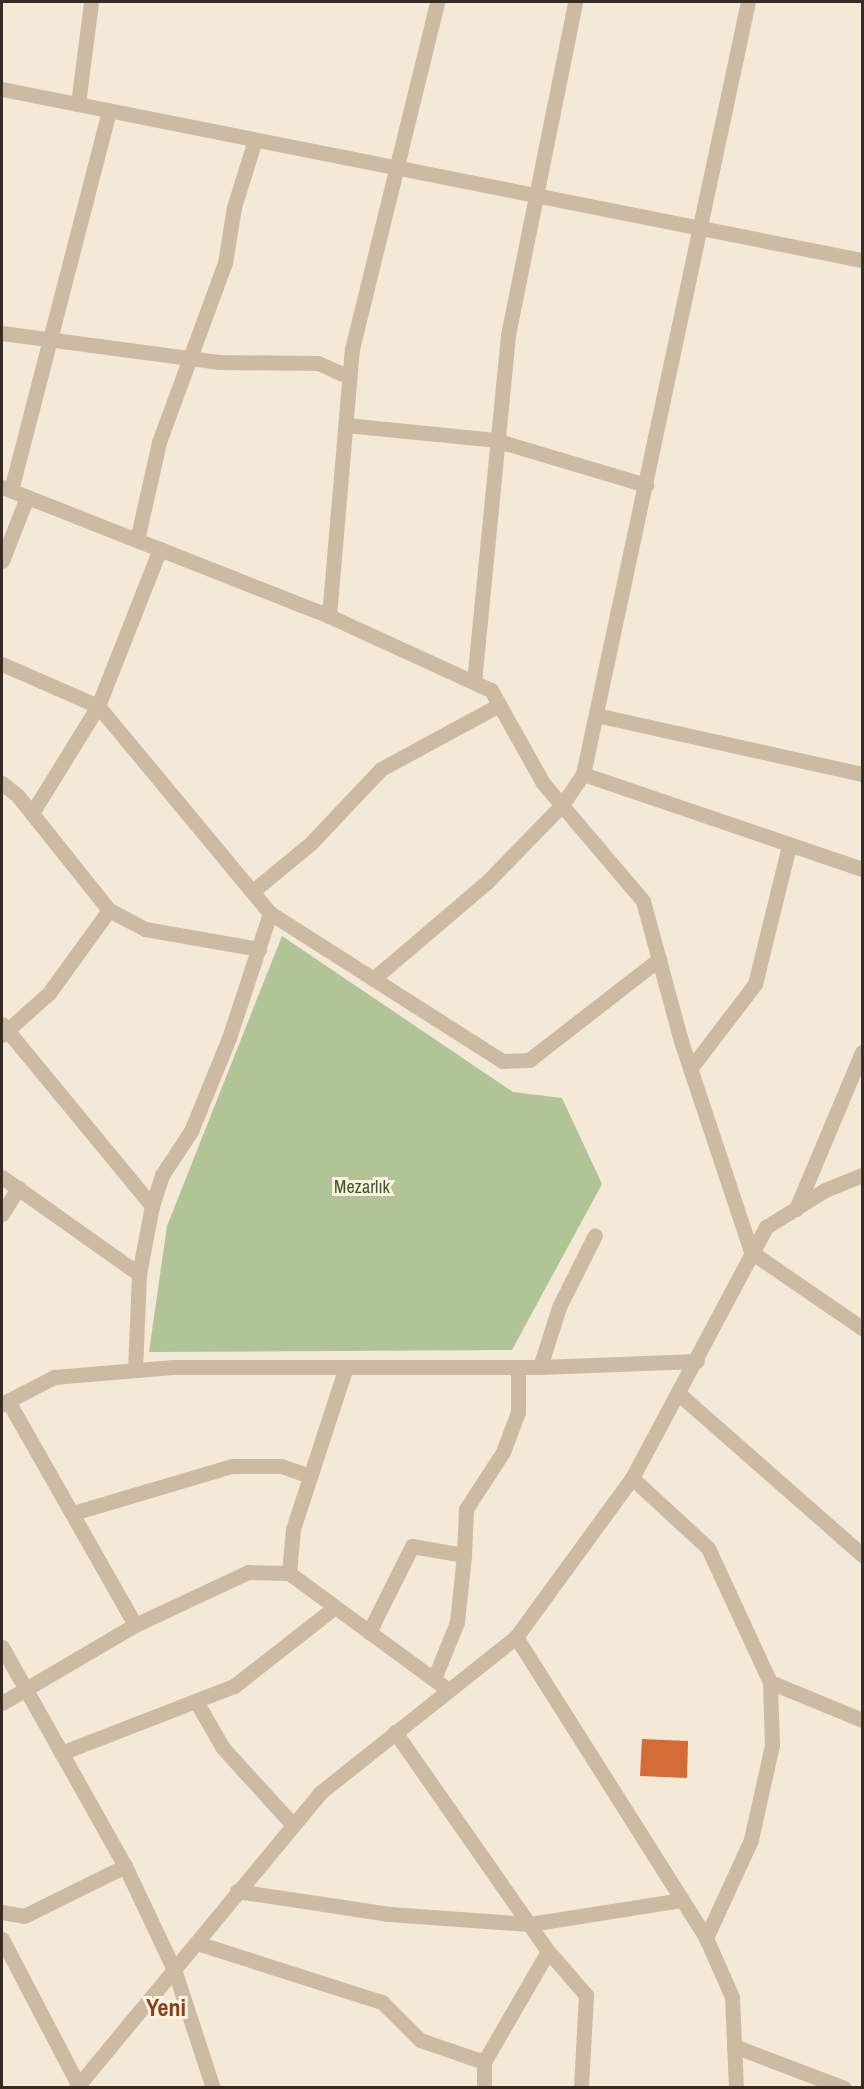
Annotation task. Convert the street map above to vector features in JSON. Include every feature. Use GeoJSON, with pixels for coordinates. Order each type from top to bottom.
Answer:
{"type":"FeatureCollection","features":[{"type":"Feature","properties":{"kind":"street"},"geometry":{"type":"LineString","coordinates":[[78,104],[91,2]]}},
{"type":"Feature","properties":{"kind":"street"},"geometry":{"type":"LineString","coordinates":[[329,616],[349,377],[374,244],[400,168],[436,2]]}},
{"type":"Feature","properties":{"kind":"street"},"geometry":{"type":"LineString","coordinates":[[474,682],[495,440],[507,335],[575,2]]}},
{"type":"Feature","properties":{"kind":"street"},"geometry":{"type":"LineString","coordinates":[[373,979],[487,882],[562,806],[584,774],[702,228],[748,2]]}},
{"type":"Feature","properties":{"kind":"street"},"geometry":{"type":"LineString","coordinates":[[2,89],[862,260]]}},
{"type":"Feature","properties":{"kind":"street"},"geometry":{"type":"LineString","coordinates":[[109,110],[52,340],[6,488],[329,616],[491,690],[543,783],[643,901],[690,1068],[751,1252],[862,1328]]}},
{"type":"Feature","properties":{"kind":"street"},"geometry":{"type":"LineString","coordinates":[[138,540],[159,442],[225,263],[234,207],[255,140]]}},
{"type":"Feature","properties":{"kind":"street"},"geometry":{"type":"LineString","coordinates":[[2,333],[191,359],[318,363],[349,377]]}},
{"type":"Feature","properties":{"kind":"street"},"geometry":{"type":"LineString","coordinates":[[346,425],[495,440],[646,485]]}},
{"type":"Feature","properties":{"kind":"street"},"geometry":{"type":"LineString","coordinates":[[2,561],[27,497]]}},
{"type":"Feature","properties":{"kind":"street"},"geometry":{"type":"LineString","coordinates":[[32,813],[98,706],[160,549]]}},
{"type":"Feature","properties":{"kind":"street"},"geometry":{"type":"LineString","coordinates":[[2,664],[98,706],[270,913],[502,1061],[529,1060],[588,1019],[659,959]]}},
{"type":"Feature","properties":{"kind":"street"},"geometry":{"type":"LineString","coordinates":[[252,891],[311,843],[381,769],[499,705]]}},
{"type":"Feature","properties":{"kind":"street"},"geometry":{"type":"LineString","coordinates":[[596,715],[862,774]]}},
{"type":"Feature","properties":{"kind":"street"},"geometry":{"type":"LineString","coordinates":[[584,774],[789,846],[862,869]]}},
{"type":"Feature","properties":{"kind":"street"},"geometry":{"type":"LineString","coordinates":[[2,783],[32,813],[109,910],[145,929],[259,949]]}},
{"type":"Feature","properties":{"kind":"street"},"geometry":{"type":"LineString","coordinates":[[690,1068],[755,984],[789,846]]}},
{"type":"Feature","properties":{"kind":"street"},"geometry":{"type":"LineString","coordinates":[[109,910],[49,993],[3,1029],[152,1206]]}},
{"type":"Feature","properties":{"kind":"street"},"geometry":{"type":"LineString","coordinates":[[135,1371],[139,1274],[152,1206],[162,1175],[191,1131],[259,949],[270,913]]}},
{"type":"Feature","properties":{"kind":"street"},"geometry":{"type":"LineString","coordinates":[[796,1209],[862,1052]]}},
{"type":"Feature","properties":{"kind":"street"},"geometry":{"type":"LineString","coordinates":[[2,1939],[79,2087],[200,1944],[237,1891],[321,1792],[447,1689],[516,1637],[632,1478],[697,1361],[751,1252],[766,1227],[862,1175]]}},
{"type":"Feature","properties":{"kind":"street"},"geometry":{"type":"LineString","coordinates":[[2,1178],[139,1274]]}},
{"type":"Feature","properties":{"kind":"street"},"geometry":{"type":"LineString","coordinates":[[2,1214],[18,1188]]}},
{"type":"Feature","properties":{"kind":"street"},"geometry":{"type":"LineString","coordinates":[[540,1367],[559,1306],[595,1235]]}},
{"type":"Feature","properties":{"kind":"street"},"geometry":{"type":"LineString","coordinates":[[135,1625],[73,1513],[5,1402],[54,1377],[135,1371],[346,1367],[540,1367],[697,1361]]}},
{"type":"Feature","properties":{"kind":"street"},"geometry":{"type":"LineString","coordinates":[[289,1573],[293,1529],[346,1367]]}},
{"type":"Feature","properties":{"kind":"street"},"geometry":{"type":"LineString","coordinates":[[434,1679],[457,1622],[466,1509],[503,1452],[518,1412],[518,1367]]}},
{"type":"Feature","properties":{"kind":"street"},"geometry":{"type":"LineString","coordinates":[[679,1394],[862,1555]]}},
{"type":"Feature","properties":{"kind":"street"},"geometry":{"type":"LineString","coordinates":[[73,1513],[232,1466],[281,1466],[310,1476]]}},
{"type":"Feature","properties":{"kind":"street"},"geometry":{"type":"LineString","coordinates":[[632,1478],[708,1548],[770,1682],[772,1745],[752,1840],[706,1938]]}},
{"type":"Feature","properties":{"kind":"street"},"geometry":{"type":"LineString","coordinates":[[369,1632],[412,1546],[464,1555]]}},
{"type":"Feature","properties":{"kind":"street"},"geometry":{"type":"LineString","coordinates":[[2,1703],[24,1688],[135,1625],[248,1572],[289,1573],[447,1689]]}},
{"type":"Feature","properties":{"kind":"street"},"geometry":{"type":"LineString","coordinates":[[61,1753],[197,1703],[234,1686],[335,1607]]}},
{"type":"Feature","properties":{"kind":"street"},"geometry":{"type":"LineString","coordinates":[[516,1637],[706,1938],[732,1997],[736,2088]]}},
{"type":"Feature","properties":{"kind":"street"},"geometry":{"type":"LineString","coordinates":[[2,1647],[125,1866],[175,1972],[213,2088]]}},
{"type":"Feature","properties":{"kind":"street"},"geometry":{"type":"LineString","coordinates":[[770,1682],[862,1720]]}},
{"type":"Feature","properties":{"kind":"street"},"geometry":{"type":"LineString","coordinates":[[197,1703],[223,1748],[293,1825]]}},
{"type":"Feature","properties":{"kind":"street"},"geometry":{"type":"LineString","coordinates":[[395,1732],[548,1951],[586,1995],[581,2088]]}},
{"type":"Feature","properties":{"kind":"street"},"geometry":{"type":"LineString","coordinates":[[2,1912],[24,1916],[125,1866]]}},
{"type":"Feature","properties":{"kind":"street"},"geometry":{"type":"LineString","coordinates":[[237,1891],[389,1914],[530,1924],[682,1900]]}},
{"type":"Feature","properties":{"kind":"street"},"geometry":{"type":"LineString","coordinates":[[200,1944],[382,2002],[420,2040],[484,2062]]}},
{"type":"Feature","properties":{"kind":"street"},"geometry":{"type":"LineString","coordinates":[[484,2088],[484,2062],[548,1951]]}},
{"type":"Feature","properties":{"kind":"street"},"geometry":{"type":"LineString","coordinates":[[734,2046],[844,2088]]}},
{"type":"Feature","properties":{"kind":"green space","name":"Mezarlık"},"geometry":{"type":"Polygon","coordinates":[[[282,936],[513,1092],[562,1098],[602,1184],[512,1350],[149,1352],[167,1226],[282,936]]]}},
{"type":"Feature","properties":{"kind":"building"},"geometry":{"type":"Polygon","coordinates":[[[642,1739],[688,1741],[687,1778],[640,1776],[642,1739]]]}},
{"type":"Feature","properties":{"kind":"district","name":"Yeni"},"geometry":{"type":"Point","coordinates":[166,2008]}}]}
